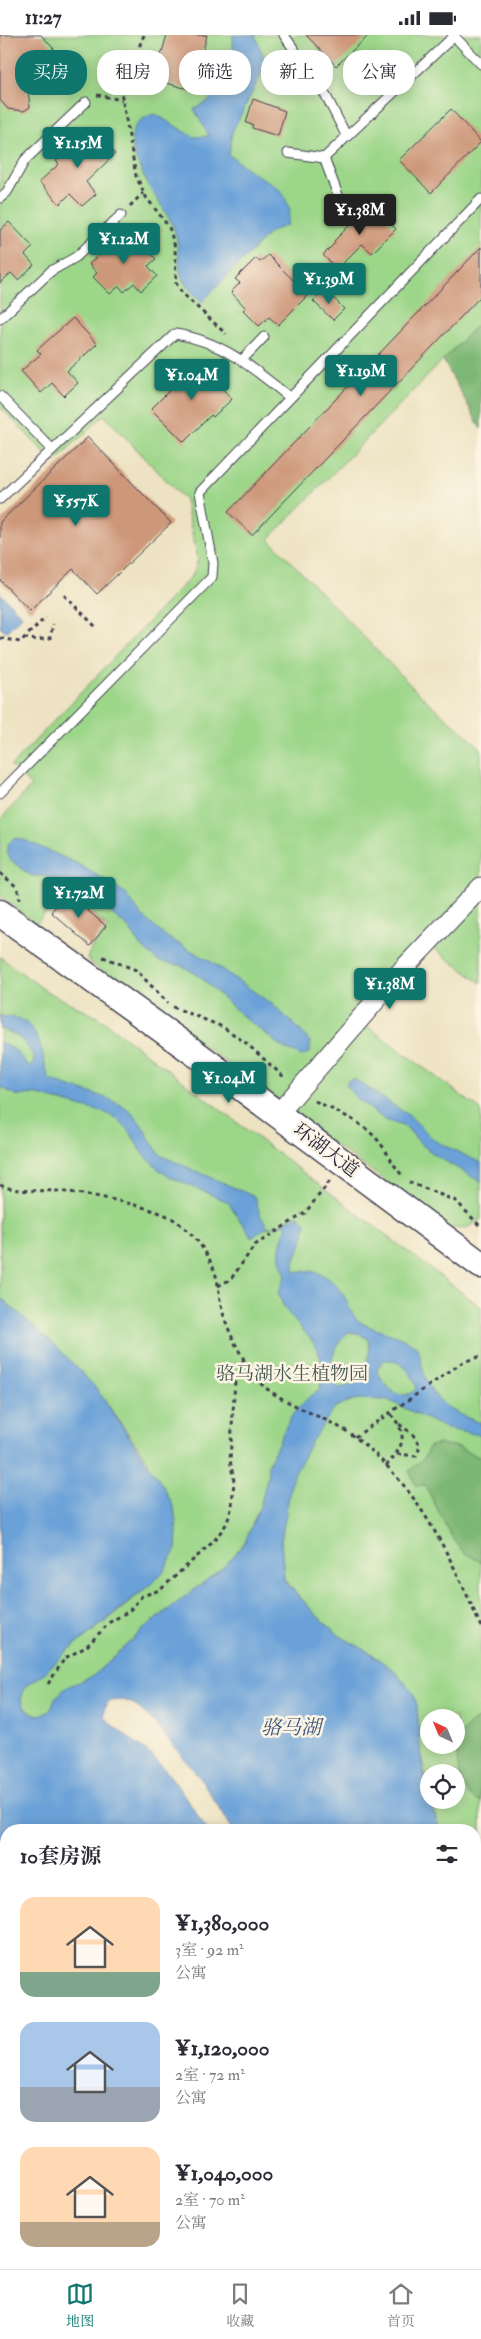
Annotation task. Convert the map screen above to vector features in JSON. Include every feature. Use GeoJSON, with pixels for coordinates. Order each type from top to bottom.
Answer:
{"type":"FeatureCollection","features":[{"type":"Feature","properties":{"kind":"street"},"geometry":{"type":"LineString","coordinates":[[278,1114],[403,969],[481,887]]}},
{"type":"Feature","properties":{"kind":"street","name":"环湖大道"},"geometry":{"type":"LineString","coordinates":[[0,913],[477,1259]]}},
{"type":"Feature","properties":{"kind":"lane"},"geometry":{"type":"LineString","coordinates":[[284,35],[325,94],[347,137]]}},
{"type":"Feature","properties":{"kind":"lane"},"geometry":{"type":"LineString","coordinates":[[324,158],[453,35],[481,64]]}},
{"type":"Feature","properties":{"kind":"lane"},"geometry":{"type":"LineString","coordinates":[[0,198],[7,192],[25,160],[86,103]]}},
{"type":"Feature","properties":{"kind":"lane"},"geometry":{"type":"LineString","coordinates":[[288,153],[324,158]]}},
{"type":"Feature","properties":{"kind":"lane"},"geometry":{"type":"LineString","coordinates":[[324,158],[341,203]]}},
{"type":"Feature","properties":{"kind":"lane"},"geometry":{"type":"LineString","coordinates":[[0,793],[212,577],[213,563],[200,492],[289,397],[481,199]]}},
{"type":"Feature","properties":{"kind":"lane"},"geometry":{"type":"LineString","coordinates":[[0,319],[51,271],[76,257],[120,215]]}},
{"type":"Feature","properties":{"kind":"lane"},"geometry":{"type":"LineString","coordinates":[[0,499],[175,334],[186,336],[242,359],[289,397]]}},
{"type":"Feature","properties":{"kind":"lane"},"geometry":{"type":"LineString","coordinates":[[242,359],[264,337]]}},
{"type":"Feature","properties":{"kind":"lane"},"geometry":{"type":"LineString","coordinates":[[0,396],[52,449]]}},
{"type":"Feature","properties":{"kind":"path"},"geometry":{"type":"LineString","coordinates":[[144,35],[121,91],[136,176],[146,197],[169,227],[175,247],[176,283],[228,337],[226,351]]}},
{"type":"Feature","properties":{"kind":"path"},"geometry":{"type":"LineString","coordinates":[[86,103],[99,94],[122,100]]}},
{"type":"Feature","properties":{"kind":"path"},"geometry":{"type":"LineString","coordinates":[[64,595],[98,629]]}},
{"type":"Feature","properties":{"kind":"path"},"geometry":{"type":"LineString","coordinates":[[0,638],[20,641],[46,617]]}},
{"type":"Feature","properties":{"kind":"path"},"geometry":{"type":"LineString","coordinates":[[23,638],[37,640],[50,638],[53,624]]}},
{"type":"Feature","properties":{"kind":"path"},"geometry":{"type":"LineString","coordinates":[[0,873],[17,887],[20,900],[25,905]]}},
{"type":"Feature","properties":{"kind":"path"},"geometry":{"type":"LineString","coordinates":[[94,955],[136,970],[160,997],[174,1007],[223,1027],[246,1043],[303,1095],[337,1111],[369,1133],[382,1146],[396,1169],[407,1181],[456,1201],[481,1227]]}},
{"type":"Feature","properties":{"kind":"path"},"geometry":{"type":"LineString","coordinates":[[218,1286],[231,1279],[255,1245],[275,1234],[305,1213],[333,1177]]}},
{"type":"Feature","properties":{"kind":"path"},"geometry":{"type":"LineString","coordinates":[[0,1185],[16,1190],[58,1191],[143,1207],[172,1218],[193,1234],[204,1250],[218,1286],[222,1310],[244,1359],[257,1379],[291,1403],[354,1437],[386,1466],[423,1509],[449,1553],[481,1627]]}},
{"type":"Feature","properties":{"kind":"path"},"geometry":{"type":"LineString","coordinates":[[354,1437],[463,1362],[481,1356]]}},
{"type":"Feature","properties":{"kind":"path"},"geometry":{"type":"LineString","coordinates":[[48,1684],[65,1658],[86,1647],[110,1622],[129,1611],[142,1596],[160,1590],[214,1541],[227,1523],[232,1506],[234,1481],[230,1460],[235,1380],[244,1359]]}},
{"type":"Feature","properties":{"kind":"path"},"geometry":{"type":"LineString","coordinates":[[390,1413],[420,1443],[420,1450],[416,1456],[410,1457],[397,1454]]}},
{"type":"Feature","properties":{"kind":"path"},"geometry":{"type":"LineString","coordinates":[[386,1466],[397,1454],[403,1433],[399,1424]]}},
{"type":"Feature","properties":{"kind":"green space"},"geometry":{"type":"Polygon","coordinates":[[[0,35],[481,35],[481,321],[269,539],[419,694],[481,748],[481,876],[279,1101],[91,963],[87,958],[92,947],[108,927],[65,890],[36,924],[0,896],[0,820],[31,786],[11,766],[192,576],[198,560],[185,500],[104,415],[54,462],[0,407],[0,35]]]}},
{"type":"Feature","properties":{"kind":"green space"},"geometry":{"type":"Polygon","coordinates":[[[481,321],[481,429],[443,360],[481,321]]]}},
{"type":"Feature","properties":{"kind":"green space"},"geometry":{"type":"Polygon","coordinates":[[[481,897],[481,983],[433,948],[481,897]]]}},
{"type":"Feature","properties":{"kind":"green space","name":"骆马湖水生植物园"},"geometry":{"type":"Polygon","coordinates":[[[0,957],[46,991],[99,1018],[481,1307],[481,1824],[438,1824],[433,1809],[465,1809],[465,1764],[423,1764],[421,1754],[465,1754],[465,1709],[420,1709],[420,1749],[407,1684],[372,1654],[340,1636],[315,1614],[284,1579],[281,1541],[245,1542],[226,1565],[146,1627],[93,1676],[55,1698],[51,1709],[45,1714],[37,1714],[24,1706],[20,1699],[21,1691],[28,1684],[129,1603],[164,1571],[148,1461],[95,1387],[53,1343],[0,1297],[0,957]]]}},
{"type":"Feature","properties":{"kind":"green space"},"geometry":{"type":"Polygon","coordinates":[[[367,1026],[481,1110],[481,1219],[470,1226],[460,1229],[451,1228],[295,1116],[298,1106],[314,1082],[367,1026]]]}},
{"type":"Feature","properties":{"kind":"green space"},"geometry":{"type":"Polygon","coordinates":[[[440,1444],[458,1447],[481,1458],[481,1562],[463,1552],[450,1534],[425,1485],[416,1486],[409,1471],[424,1458],[429,1446],[440,1444]]]}},
{"type":"Feature","properties":{"kind":"green space"},"geometry":{"type":"Polygon","coordinates":[[[478,1719],[481,1720],[481,1802],[473,1799],[467,1793],[465,1789],[465,1764],[458,1764],[457,1754],[465,1754],[465,1729],[478,1719]]]}},
{"type":"Feature","properties":{"kind":"water"},"geometry":{"type":"Polygon","coordinates":[[[233,35],[255,35],[261,50],[261,75],[251,95],[251,50],[233,49],[233,35]]]}},
{"type":"Feature","properties":{"kind":"water"},"geometry":{"type":"Polygon","coordinates":[[[216,95],[251,95],[232,132],[229,155],[255,174],[273,184],[283,193],[290,210],[287,225],[270,232],[202,302],[182,279],[178,244],[173,226],[138,165],[133,148],[132,134],[139,122],[155,114],[194,137],[209,136],[194,109],[216,95]]]}},
{"type":"Feature","properties":{"kind":"water"},"geometry":{"type":"Polygon","coordinates":[[[0,593],[22,616],[7,631],[0,628],[0,593]]]}},
{"type":"Feature","properties":{"kind":"water"},"geometry":{"type":"Polygon","coordinates":[[[14,838],[27,841],[78,864],[124,892],[143,917],[165,936],[210,961],[273,1005],[310,1042],[310,1052],[302,1056],[285,1049],[246,1019],[199,976],[183,966],[158,961],[141,946],[130,929],[105,908],[61,882],[45,876],[32,876],[23,870],[12,861],[6,852],[9,843],[14,838]]]}},
{"type":"Feature","properties":{"kind":"water"},"geometry":{"type":"Polygon","coordinates":[[[0,1016],[18,1018],[27,1024],[37,1037],[49,1079],[100,1096],[128,1110],[139,1121],[162,1156],[255,1197],[260,1215],[268,1227],[271,1227],[263,1229],[252,1238],[228,1202],[168,1176],[157,1168],[140,1150],[131,1133],[117,1119],[106,1113],[34,1094],[18,1096],[0,1087],[0,1042],[14,1049],[29,1067],[33,1064],[34,1057],[20,1039],[0,1029],[0,1016]]]}},
{"type":"Feature","properties":{"kind":"water"},"geometry":{"type":"Polygon","coordinates":[[[354,1079],[411,1117],[435,1141],[481,1163],[481,1182],[435,1155],[421,1144],[406,1127],[385,1120],[357,1099],[347,1086],[347,1081],[354,1079]]]}},
{"type":"Feature","properties":{"kind":"water","name":"骆马湖"},"geometry":{"type":"Polygon","coordinates":[[[297,1215],[306,1223],[302,1243],[294,1261],[294,1272],[309,1271],[322,1274],[333,1282],[343,1294],[352,1313],[358,1320],[411,1343],[417,1348],[427,1381],[437,1398],[452,1410],[481,1423],[481,1435],[447,1429],[388,1400],[358,1399],[335,1407],[311,1442],[292,1479],[281,1541],[284,1580],[315,1614],[340,1636],[372,1654],[394,1671],[413,1693],[417,1706],[422,1764],[420,1764],[420,1809],[432,1809],[438,1824],[229,1824],[201,1779],[151,1719],[134,1704],[123,1700],[110,1701],[105,1706],[104,1716],[118,1730],[155,1758],[179,1788],[203,1824],[0,1824],[0,1297],[53,1343],[95,1387],[163,1486],[174,1508],[177,1531],[176,1549],[164,1571],[151,1584],[65,1653],[41,1676],[25,1686],[21,1700],[25,1709],[39,1715],[48,1712],[52,1708],[55,1698],[67,1687],[93,1676],[146,1627],[226,1565],[245,1542],[260,1506],[268,1475],[268,1465],[291,1416],[311,1395],[319,1391],[322,1372],[316,1346],[284,1307],[278,1293],[286,1274],[280,1257],[282,1239],[287,1228],[284,1224],[278,1225],[297,1215]],[[348,1332],[342,1338],[335,1351],[332,1365],[332,1373],[338,1388],[353,1385],[364,1369],[369,1352],[368,1339],[358,1333],[348,1332]],[[383,1360],[377,1370],[384,1382],[393,1391],[404,1395],[410,1393],[416,1389],[415,1383],[409,1372],[395,1361],[383,1360]]]}},
{"type":"Feature","properties":{"kind":"building"},"geometry":{"type":"Polygon","coordinates":[[[0,35],[41,35],[55,50],[15,50],[15,95],[29,95],[30,107],[24,111],[8,109],[0,100],[0,35]]]}},
{"type":"Feature","properties":{"kind":"building"},"geometry":{"type":"Polygon","coordinates":[[[167,35],[207,35],[203,50],[179,50],[179,87],[169,84],[169,50],[163,50],[167,35]]]}},
{"type":"Feature","properties":{"kind":"building"},"geometry":{"type":"Polygon","coordinates":[[[306,35],[369,35],[353,50],[343,50],[343,59],[336,66],[333,63],[333,50],[321,50],[306,35]]]}},
{"type":"Feature","properties":{"kind":"building"},"geometry":{"type":"Polygon","coordinates":[[[253,99],[285,111],[278,136],[252,128],[253,125],[246,123],[253,99]]]}},
{"type":"Feature","properties":{"kind":"building"},"geometry":{"type":"Polygon","coordinates":[[[451,109],[481,142],[431,193],[399,160],[451,109]]]}},
{"type":"Feature","properties":{"kind":"building"},"geometry":{"type":"Polygon","coordinates":[[[92,129],[115,154],[86,182],[96,194],[82,206],[70,194],[60,204],[39,182],[59,164],[56,161],[92,129]]]}},
{"type":"Feature","properties":{"kind":"building"},"geometry":{"type":"Polygon","coordinates":[[[371,204],[396,229],[372,253],[362,244],[337,269],[323,255],[335,243],[334,241],[371,204]]]}},
{"type":"Feature","properties":{"kind":"building"},"geometry":{"type":"Polygon","coordinates":[[[9,222],[33,247],[25,255],[34,265],[18,280],[11,273],[0,283],[0,230],[9,222]]]}},
{"type":"Feature","properties":{"kind":"building"},"geometry":{"type":"Polygon","coordinates":[[[131,232],[156,259],[148,266],[157,276],[141,291],[134,283],[124,292],[119,286],[110,294],[93,277],[97,273],[89,264],[121,234],[125,238],[131,232]]]}},
{"type":"Feature","properties":{"kind":"building"},"geometry":{"type":"Polygon","coordinates":[[[481,247],[481,296],[252,535],[228,512],[481,247]]]}},
{"type":"Feature","properties":{"kind":"building"},"geometry":{"type":"Polygon","coordinates":[[[268,255],[308,295],[278,325],[269,317],[259,326],[243,310],[246,308],[231,292],[240,283],[235,279],[256,258],[260,262],[268,255]]]}},
{"type":"Feature","properties":{"kind":"building"},"geometry":{"type":"Polygon","coordinates":[[[325,289],[344,309],[333,320],[313,301],[325,289]]]}},
{"type":"Feature","properties":{"kind":"building"},"geometry":{"type":"Polygon","coordinates":[[[73,318],[97,344],[67,371],[78,383],[64,396],[52,383],[41,393],[21,371],[41,354],[37,350],[73,318]]]}},
{"type":"Feature","properties":{"kind":"building"},"geometry":{"type":"Polygon","coordinates":[[[207,363],[224,380],[219,385],[232,399],[213,417],[211,415],[184,442],[151,409],[196,364],[200,369],[207,363]]]}},
{"type":"Feature","properties":{"kind":"building"},"geometry":{"type":"Polygon","coordinates":[[[88,437],[171,523],[97,594],[73,569],[30,611],[0,580],[0,522],[88,437]]]}},
{"type":"Feature","properties":{"kind":"building"},"geometry":{"type":"Polygon","coordinates":[[[67,893],[106,926],[90,946],[51,912],[67,893]]]}}]}
